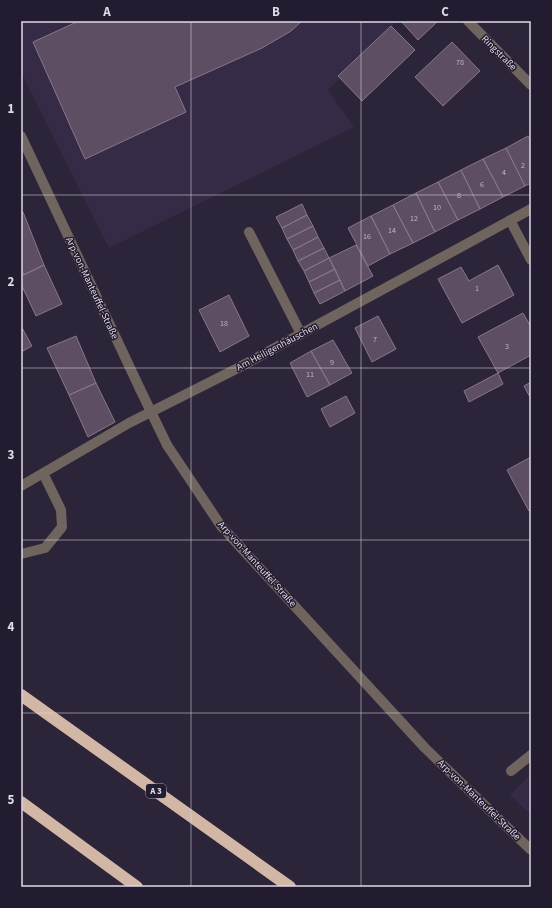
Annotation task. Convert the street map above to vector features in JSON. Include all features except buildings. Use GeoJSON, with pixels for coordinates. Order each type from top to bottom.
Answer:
{"type":"FeatureCollection","features":[{"type":"Feature","properties":{"kind":"highway","name":"A 3"},"geometry":{"type":"LineString","coordinates":[[21,695],[290,887]]}},
{"type":"Feature","properties":{"kind":"highway"},"geometry":{"type":"LineString","coordinates":[[21,802],[137,887]]}},
{"type":"Feature","properties":{"kind":"street","name":"Ringstraße"},"geometry":{"type":"LineString","coordinates":[[468,21],[531,85]]}},
{"type":"Feature","properties":{"kind":"street","name":"Arp-von-Manteuffel-Straße"},"geometry":{"type":"LineString","coordinates":[[21,136],[167,445],[221,526],[425,748],[531,850]]}},
{"type":"Feature","properties":{"kind":"street","name":"Am Heiligenhäuschen"},"geometry":{"type":"LineString","coordinates":[[21,486],[129,423],[301,334],[531,209]]}},
{"type":"Feature","properties":{"kind":"street"},"geometry":{"type":"LineString","coordinates":[[510,220],[531,260]]}},
{"type":"Feature","properties":{"kind":"street"},"geometry":{"type":"LineString","coordinates":[[249,232],[301,334]]}},
{"type":"Feature","properties":{"kind":"street"},"geometry":{"type":"LineString","coordinates":[[21,554],[45,548],[62,527],[61,510],[44,473]]}},
{"type":"Feature","properties":{"kind":"street"},"geometry":{"type":"LineString","coordinates":[[511,771],[531,755]]}},
{"type":"Feature","properties":{"kind":"shaded area"},"geometry":{"type":"Polygon","coordinates":[[[21,21],[397,21],[328,90],[354,127],[109,248],[21,72],[21,21]]]}},
{"type":"Feature","properties":{"kind":"shaded area"},"geometry":{"type":"Polygon","coordinates":[[[531,774],[531,815],[510,795],[531,774]]]}}]}
